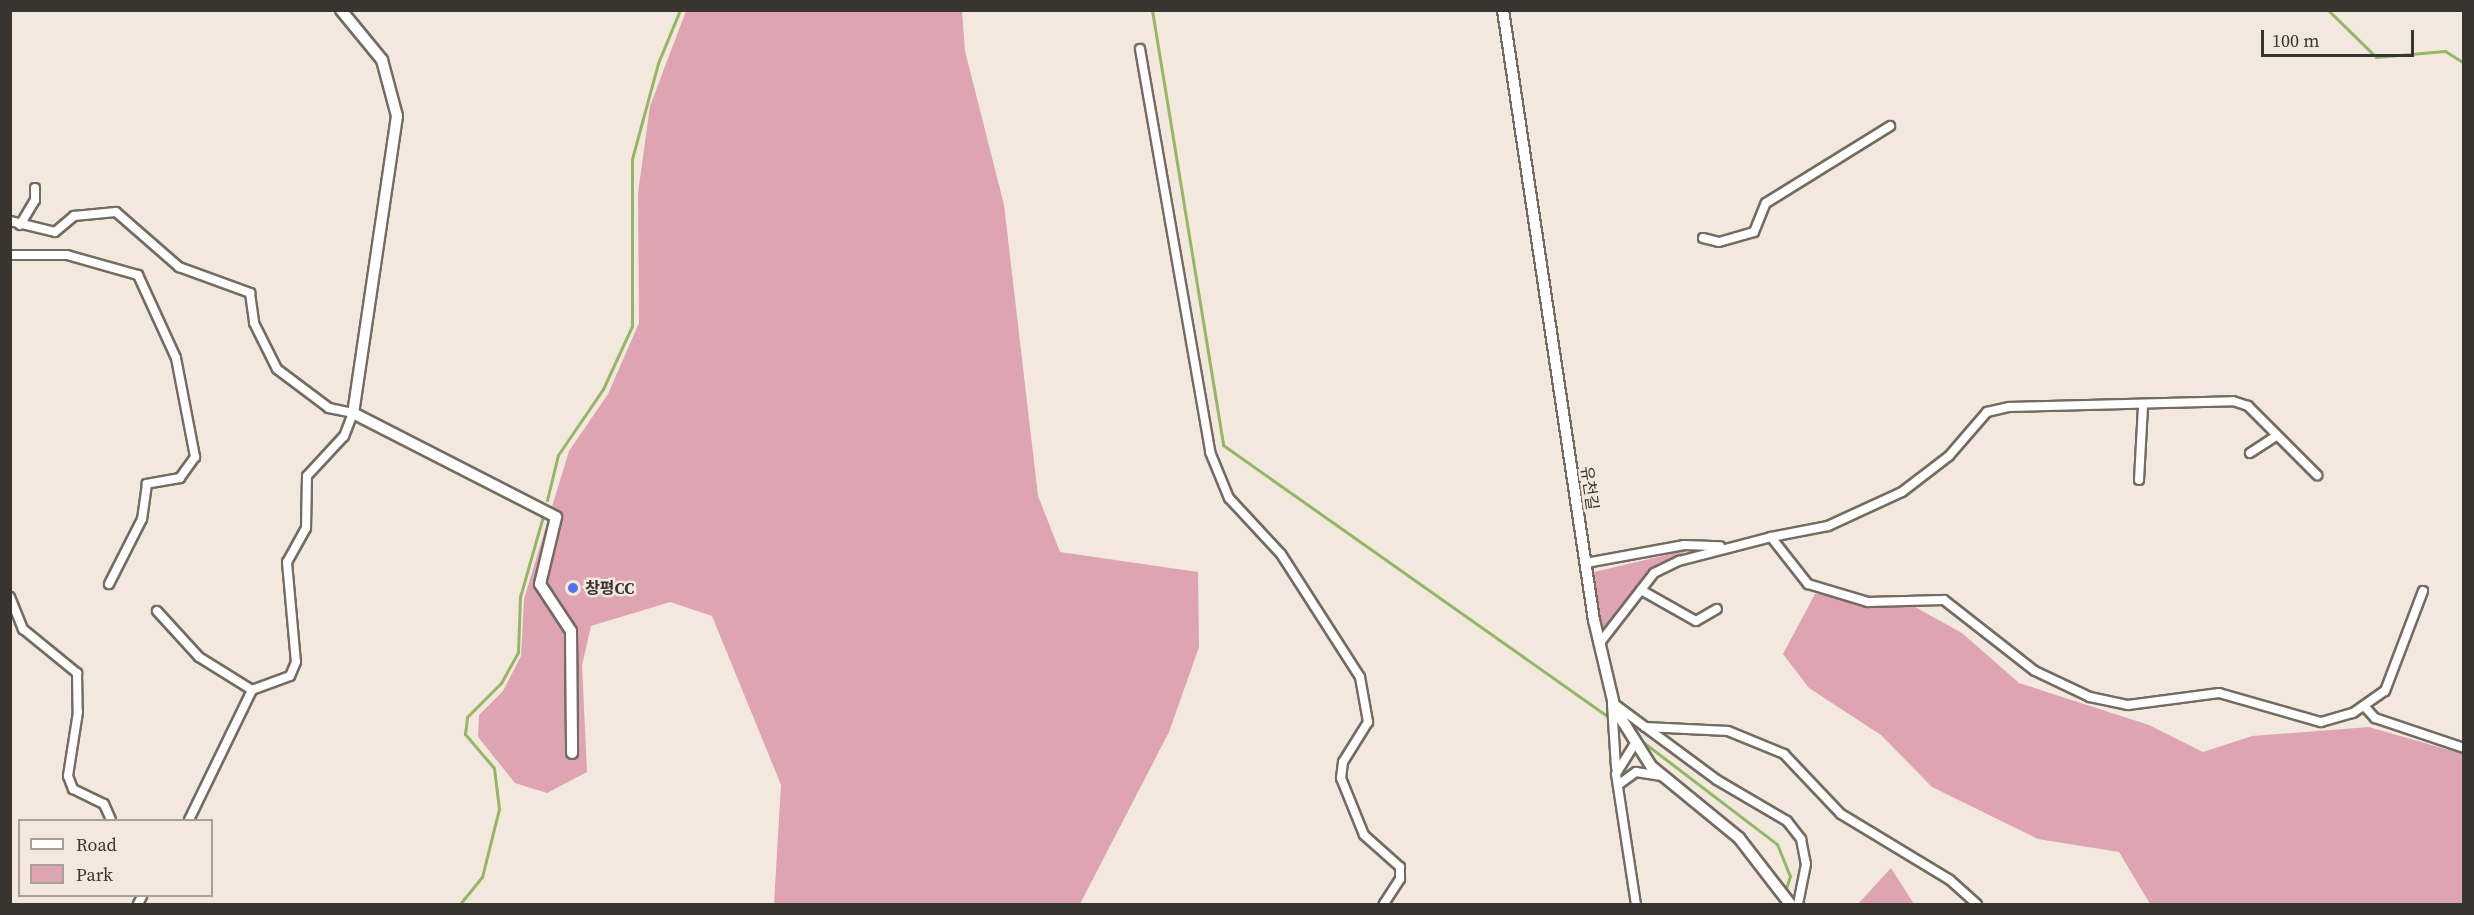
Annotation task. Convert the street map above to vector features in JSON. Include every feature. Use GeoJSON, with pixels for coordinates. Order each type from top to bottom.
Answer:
{"type":"FeatureCollection","features":[{"type":"Feature","properties":{"kind":"street"},"geometry":{"type":"LineString","coordinates":[[189,819],[252,690],[290,676],[296,662],[287,562],[306,528],[307,476],[344,436],[353,413],[397,116],[382,60],[341,10]]}},
{"type":"Feature","properties":{"kind":"street","name":"유천길"},"geometry":{"type":"LineString","coordinates":[[1503,10],[1586,563],[1599,644],[1612,702],[1634,745],[1663,777],[1739,838],[1792,904]]}},
{"type":"Feature","properties":{"kind":"street"},"geometry":{"type":"LineString","coordinates":[[1140,49],[1210,452],[1229,498],[1281,554],[1360,677],[1368,723],[1343,762],[1341,778],[1364,835],[1400,867],[1400,879],[1384,904]]}},
{"type":"Feature","properties":{"kind":"street"},"geometry":{"type":"LineString","coordinates":[[1703,238],[1719,242],[1755,232],[1766,202],[1890,126]]}},
{"type":"Feature","properties":{"kind":"street"},"geometry":{"type":"LineString","coordinates":[[20,225],[35,200],[35,188]]}},
{"type":"Feature","properties":{"kind":"street"},"geometry":{"type":"LineString","coordinates":[[10,221],[55,232],[74,216],[116,212],[179,267],[250,293],[254,323],[277,369],[329,408],[353,413],[556,517],[540,584],[571,631],[572,753]]}},
{"type":"Feature","properties":{"kind":"street"},"geometry":{"type":"LineString","coordinates":[[10,255],[67,255],[138,274],[176,358],[195,457],[180,478],[147,484],[142,519],[109,584]]}},
{"type":"Feature","properties":{"kind":"street"},"geometry":{"type":"LineString","coordinates":[[1599,644],[1641,590],[1664,567],[1727,547],[1828,526],[1902,492],[1949,456],[1987,412],[2009,407],[2143,407],[2233,401],[2248,406],[2275,437],[2318,475]]}},
{"type":"Feature","properties":{"kind":"street"},"geometry":{"type":"LineString","coordinates":[[2139,480],[2143,407]]}},
{"type":"Feature","properties":{"kind":"street"},"geometry":{"type":"LineString","coordinates":[[2250,453],[2275,437]]}},
{"type":"Feature","properties":{"kind":"street"},"geometry":{"type":"LineString","coordinates":[[1771,537],[1808,584],[1868,602],[1944,600],[2035,671],[2104,701],[2138,704],[2219,693],[2321,722],[2365,707],[2393,678],[2424,591]]}},
{"type":"Feature","properties":{"kind":"street"},"geometry":{"type":"LineString","coordinates":[[1586,563],[1684,545],[1727,547]]}},
{"type":"Feature","properties":{"kind":"street"},"geometry":{"type":"LineString","coordinates":[[1641,590],[1696,621],[1718,609]]}},
{"type":"Feature","properties":{"kind":"street"},"geometry":{"type":"LineString","coordinates":[[10,597],[23,629],[77,673],[78,712],[68,776],[73,789],[104,804],[111,819]]}},
{"type":"Feature","properties":{"kind":"street"},"geometry":{"type":"LineString","coordinates":[[157,611],[199,657],[252,690]]}},
{"type":"Feature","properties":{"kind":"street"},"geometry":{"type":"LineString","coordinates":[[1612,702],[1717,780],[1787,821],[1801,839],[1806,864],[1792,904]]}},
{"type":"Feature","properties":{"kind":"street"},"geometry":{"type":"LineString","coordinates":[[1612,702],[1616,774],[1636,904]]}},
{"type":"Feature","properties":{"kind":"street"},"geometry":{"type":"LineString","coordinates":[[2365,707],[2375,718],[2463,748]]}},
{"type":"Feature","properties":{"kind":"street"},"geometry":{"type":"LineString","coordinates":[[1645,727],[1728,731],[1784,754],[1841,814],[1950,880],[1977,904]]}},
{"type":"Feature","properties":{"kind":"street"},"geometry":{"type":"LineString","coordinates":[[1616,774],[1634,745]]}},
{"type":"Feature","properties":{"kind":"street"},"geometry":{"type":"LineString","coordinates":[[1618,785],[1636,772],[1663,777]]}},
{"type":"Feature","properties":{"kind":"green space"},"geometry":{"type":"Polygon","coordinates":[[[686,11],[962,11],[965,51],[1004,205],[1038,496],[1060,552],[1198,572],[1199,647],[1169,732],[1080,904],[774,904],[781,785],[712,616],[670,602],[591,626],[582,665],[587,772],[547,793],[515,783],[478,737],[479,715],[503,691],[521,656],[524,599],[569,451],[608,394],[639,323],[638,193],[650,106],[686,11]]]}},
{"type":"Feature","properties":{"kind":"green space"},"geometry":{"type":"Polygon","coordinates":[[[1688,550],[1649,573],[1602,635],[1594,572],[1688,550]]]}},
{"type":"Feature","properties":{"kind":"green space"},"geometry":{"type":"Polygon","coordinates":[[[1815,594],[1895,596],[1962,633],[2019,683],[2149,725],[2203,752],[2252,736],[2369,727],[2463,754],[2463,904],[2150,904],[2119,852],[2038,839],[1932,787],[1881,735],[1809,688],[1783,654],[1815,594]]]}},
{"type":"Feature","properties":{"kind":"green space"},"geometry":{"type":"Polygon","coordinates":[[[1891,868],[1914,904],[1858,904],[1891,868]]]}},
{"type":"Feature","properties":{"kind":"waterway"},"geometry":{"type":"LineString","coordinates":[[547,500],[558,455],[603,389],[632,326],[632,159],[658,63],[680,10]]}},
{"type":"Feature","properties":{"kind":"waterway"},"geometry":{"type":"LineString","coordinates":[[1152,10],[1223,445],[1607,716]]}},
{"type":"Feature","properties":{"kind":"waterway"},"geometry":{"type":"LineString","coordinates":[[2328,10],[2376,57],[2445,51],[2464,63]]}},
{"type":"Feature","properties":{"kind":"waterway"},"geometry":{"type":"LineString","coordinates":[[460,904],[482,877],[499,809],[494,768],[465,734],[467,717],[501,683],[518,652],[520,597],[543,516]]}},
{"type":"Feature","properties":{"kind":"waterway"},"geometry":{"type":"LineString","coordinates":[[1639,739],[1777,844],[1790,876],[1785,891]]}},
{"type":"Feature","properties":{"kind":"place","name":"창평CC"},"geometry":{"type":"Point","coordinates":[573,588]}}]}
